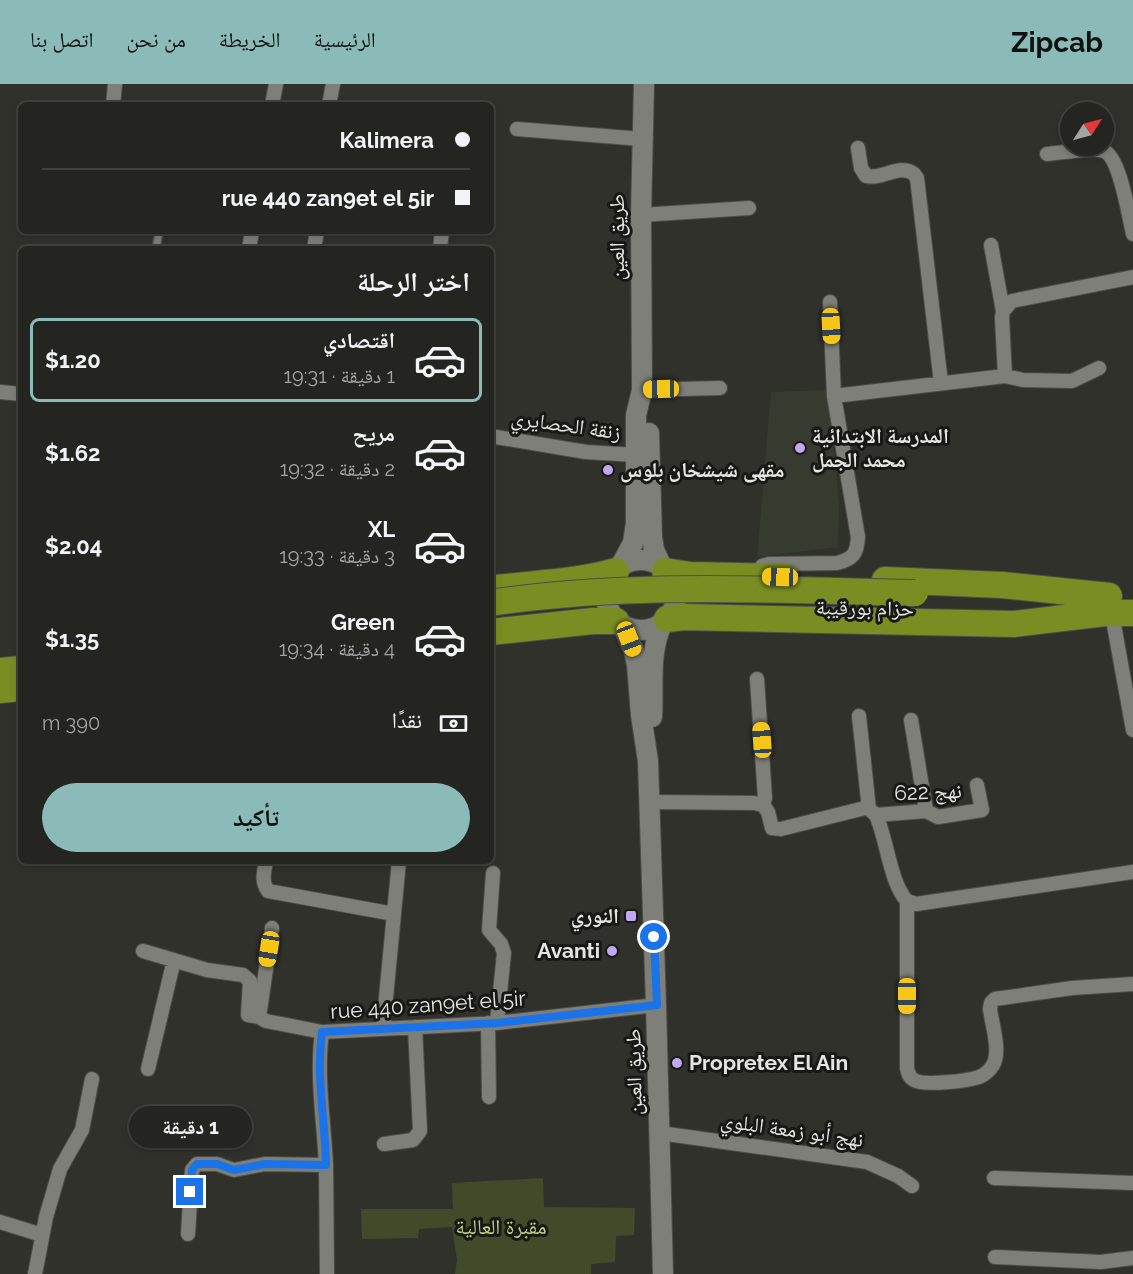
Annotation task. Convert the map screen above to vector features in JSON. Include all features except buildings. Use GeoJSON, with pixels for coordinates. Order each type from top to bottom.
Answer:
{"type":"FeatureCollection","features":[{"type":"Feature","properties":{"kind":"highway"},"geometry":{"type":"LineString","coordinates":[[494,588],[574,581],[618,569]]}},
{"type":"Feature","properties":{"kind":"highway"},"geometry":{"type":"LineString","coordinates":[[663,569],[690,575],[1002,585],[1118,607]]}},
{"type":"Feature","properties":{"kind":"highway","name":"حزام بورقيبة"},"geometry":{"type":"LineString","coordinates":[[494,602],[614,590],[690,589],[915,601],[1118,607]]}},
{"type":"Feature","properties":{"kind":"highway","name":"حزام بورقيبة"},"geometry":{"type":"LineString","coordinates":[[494,619],[529,614],[617,607],[915,601]]}},
{"type":"Feature","properties":{"kind":"highway"},"geometry":{"type":"LineString","coordinates":[[665,621],[684,616],[1014,624],[1118,607]]}},
{"type":"Feature","properties":{"kind":"highway"},"geometry":{"type":"LineString","coordinates":[[494,633],[593,621],[620,623]]}},
{"type":"Feature","properties":{"kind":"highway"},"geometry":{"type":"LineString","coordinates":[[0,671],[18,669]]}},
{"type":"Feature","properties":{"kind":"highway"},"geometry":{"type":"LineString","coordinates":[[0,690],[18,688]]}},
{"type":"Feature","properties":{"kind":"main road","name":"طريق العين"},"geometry":{"type":"LineString","coordinates":[[618,569],[633,543],[636,523],[636,415],[642,390],[641,215],[644,84]]}},
{"type":"Feature","properties":{"kind":"main road","name":"طريق العين"},"geometry":{"type":"LineString","coordinates":[[642,390],[649,416],[652,537],[654,550],[663,569]]}},
{"type":"Feature","properties":{"kind":"main road"},"geometry":{"type":"LineString","coordinates":[[641,560],[651,562],[663,569],[674,585],[676,596],[674,607],[665,621],[650,630],[638,631],[620,623],[609,611],[606,599],[606,587],[618,569],[630,562],[641,560]]}},
{"type":"Feature","properties":{"kind":"main road","name":"طريق العين"},"geometry":{"type":"LineString","coordinates":[[648,761],[654,649],[657,635],[665,621]]}},
{"type":"Feature","properties":{"kind":"main road","name":"طريق العين"},"geometry":{"type":"LineString","coordinates":[[620,623],[634,651],[637,665],[648,761],[657,1005],[663,1274]]}},
{"type":"Feature","properties":{"kind":"street"},"geometry":{"type":"LineString","coordinates":[[112,102],[115,84]]}},
{"type":"Feature","properties":{"kind":"street"},"geometry":{"type":"LineString","coordinates":[[273,102],[276,84]]}},
{"type":"Feature","properties":{"kind":"street"},"geometry":{"type":"LineString","coordinates":[[330,102],[333,84]]}},
{"type":"Feature","properties":{"kind":"street"},"geometry":{"type":"LineString","coordinates":[[517,129],[642,139]]}},
{"type":"Feature","properties":{"kind":"street"},"geometry":{"type":"LineString","coordinates":[[858,148],[861,168],[866,176],[874,177],[906,170],[914,174],[916,178],[941,383]]}},
{"type":"Feature","properties":{"kind":"street"},"geometry":{"type":"LineString","coordinates":[[1047,153],[1105,151],[1114,160],[1128,194],[1133,234]]}},
{"type":"Feature","properties":{"kind":"street"},"geometry":{"type":"LineString","coordinates":[[641,215],[749,208]]}},
{"type":"Feature","properties":{"kind":"street"},"geometry":{"type":"LineString","coordinates":[[991,245],[1003,311],[1005,376]]}},
{"type":"Feature","properties":{"kind":"street"},"geometry":{"type":"LineString","coordinates":[[1003,311],[1012,302],[1133,277]]}},
{"type":"Feature","properties":{"kind":"street"},"geometry":{"type":"LineString","coordinates":[[758,577],[758,570],[769,564],[837,563],[847,560],[856,553],[858,537],[834,396],[830,302]]}},
{"type":"Feature","properties":{"kind":"street"},"geometry":{"type":"LineString","coordinates":[[834,396],[1005,376],[1023,380],[1072,381],[1099,368]]}},
{"type":"Feature","properties":{"kind":"street"},"geometry":{"type":"LineString","coordinates":[[642,390],[720,388]]}},
{"type":"Feature","properties":{"kind":"street"},"geometry":{"type":"LineString","coordinates":[[0,392],[18,394]]}},
{"type":"Feature","properties":{"kind":"street","name":"زنقة الحصايري"},"geometry":{"type":"LineString","coordinates":[[494,437],[586,453],[636,455]]}},
{"type":"Feature","properties":{"kind":"street"},"geometry":{"type":"LineString","coordinates":[[1118,607],[1133,730]]}},
{"type":"Feature","properties":{"kind":"street"},"geometry":{"type":"LineString","coordinates":[[650,802],[763,805],[765,798],[757,679]]}},
{"type":"Feature","properties":{"kind":"street"},"geometry":{"type":"LineString","coordinates":[[859,716],[873,812],[881,827],[898,887],[907,901],[907,1068],[909,1075],[915,1081],[929,1083],[980,1077],[990,1070],[994,1063],[996,1049],[990,1009],[995,999],[1072,988],[1133,984]]}},
{"type":"Feature","properties":{"kind":"street"},"geometry":{"type":"LineString","coordinates":[[911,720],[926,811]]}},
{"type":"Feature","properties":{"kind":"street","name":"نهج 622"},"geometry":{"type":"LineString","coordinates":[[763,805],[773,829],[873,812],[926,811],[938,817],[982,810],[977,785]]}},
{"type":"Feature","properties":{"kind":"street"},"geometry":{"type":"LineString","coordinates":[[265,864],[263,875],[268,891],[394,914]]}},
{"type":"Feature","properties":{"kind":"street"},"geometry":{"type":"LineString","coordinates":[[383,1029],[399,864]]}},
{"type":"Feature","properties":{"kind":"street"},"geometry":{"type":"LineString","coordinates":[[907,901],[916,904],[1133,872]]}},
{"type":"Feature","properties":{"kind":"street"},"geometry":{"type":"LineString","coordinates":[[489,1097],[493,1023],[504,953],[501,944],[489,930],[493,873]]}},
{"type":"Feature","properties":{"kind":"street"},"geometry":{"type":"LineString","coordinates":[[260,1017],[272,928]]}},
{"type":"Feature","properties":{"kind":"street"},"geometry":{"type":"LineString","coordinates":[[143,951],[207,970],[243,975],[250,981],[248,1015],[260,1017],[266,1021],[322,1032]]}},
{"type":"Feature","properties":{"kind":"street"},"geometry":{"type":"LineString","coordinates":[[148,1069],[174,960]]}},
{"type":"Feature","properties":{"kind":"street","name":"rue 440 zan9et el 5ir"},"geometry":{"type":"LineString","coordinates":[[327,1274],[325,1129],[319,1079],[322,1032],[493,1023],[657,1005]]}},
{"type":"Feature","properties":{"kind":"street"},"geometry":{"type":"LineString","coordinates":[[384,1144],[413,1140],[420,1131],[415,1027]]}},
{"type":"Feature","properties":{"kind":"street"},"geometry":{"type":"LineString","coordinates":[[34,1274],[42,1234],[60,1169],[82,1130],[92,1079]]}},
{"type":"Feature","properties":{"kind":"street","name":"نهج أبو زمعة البلوي"},"geometry":{"type":"LineString","coordinates":[[660,1132],[867,1162],[898,1176],[912,1186]]}},
{"type":"Feature","properties":{"kind":"street"},"geometry":{"type":"LineString","coordinates":[[188,1234],[192,1170],[197,1164],[217,1164],[234,1170],[265,1164],[326,1165]]}},
{"type":"Feature","properties":{"kind":"street"},"geometry":{"type":"LineString","coordinates":[[994,1178],[1133,1183]]}},
{"type":"Feature","properties":{"kind":"street"},"geometry":{"type":"LineString","coordinates":[[0,1222],[42,1234]]}},
{"type":"Feature","properties":{"kind":"street"},"geometry":{"type":"LineString","coordinates":[[995,1257],[1101,1262],[1133,1258]]}},
{"type":"Feature","properties":{"kind":"shaded area","name":"المدرسة الابتدائية محمد الجمل"},"geometry":{"type":"Polygon","coordinates":[[[828,390],[839,505],[838,547],[757,557],[771,392],[828,390]]]}},
{"type":"Feature","properties":{"kind":"green space","name":"مقبرة العالية"},"geometry":{"type":"Polygon","coordinates":[[[543,1178],[544,1207],[635,1208],[634,1235],[616,1236],[615,1262],[591,1264],[591,1274],[455,1274],[457,1260],[452,1227],[419,1229],[418,1238],[362,1239],[361,1209],[453,1209],[452,1183],[543,1178]]]}},
{"type":"Feature","properties":{"kind":"place","name":"المدرسة الابتدائية محمد الجمل"},"geometry":{"type":"Point","coordinates":[800,448]}},
{"type":"Feature","properties":{"kind":"place","name":"مقهى شيشخان بلوس"},"geometry":{"type":"Point","coordinates":[608,470]}},
{"type":"Feature","properties":{"kind":"place","name":"النوري"},"geometry":{"type":"Point","coordinates":[631,916]}},
{"type":"Feature","properties":{"kind":"place","name":"Avanti"},"geometry":{"type":"Point","coordinates":[612,951]}},
{"type":"Feature","properties":{"kind":"place","name":"Propretex El Ain"},"geometry":{"type":"Point","coordinates":[677,1063]}},
{"type":"Feature","properties":{"kind":"route"},"geometry":{"type":"LineString","coordinates":[[190,1192],[192,1168],[197,1164],[217,1164],[234,1170],[265,1164],[326,1165],[325,1129],[319,1079],[322,1032],[497,1023],[657,1005],[654,937]]}}]}
